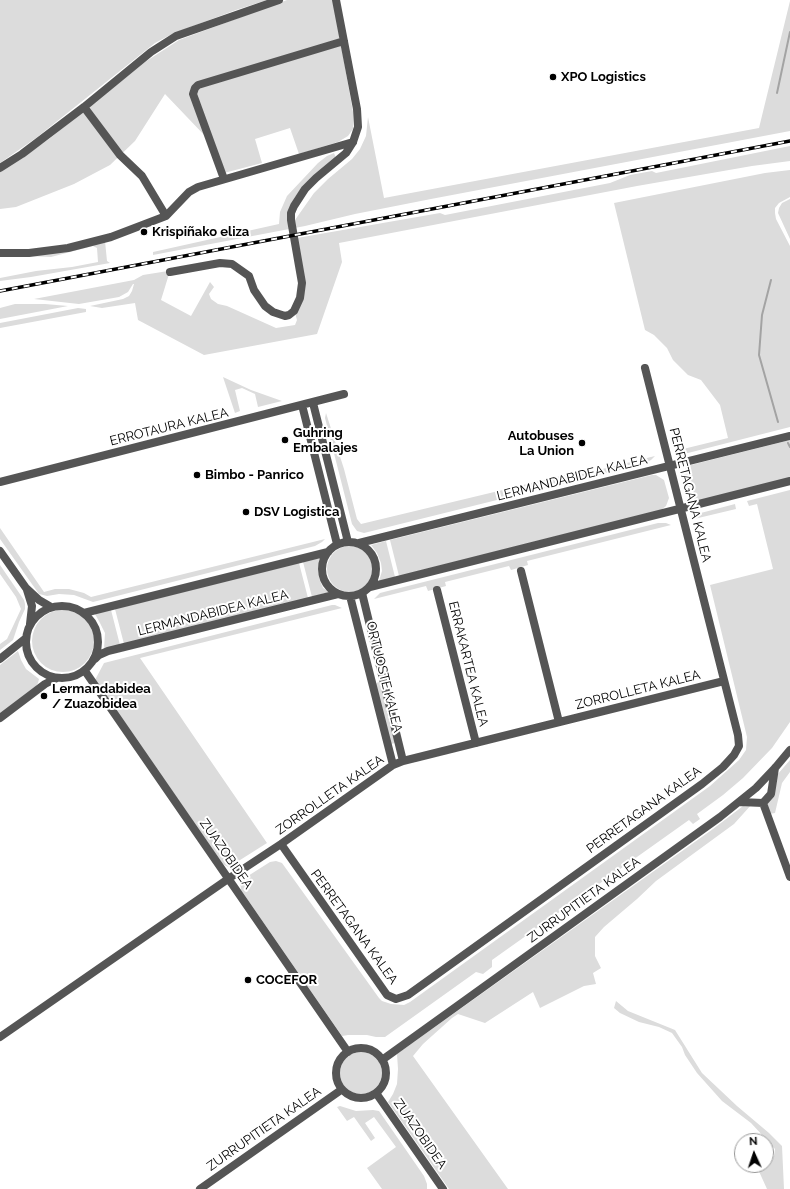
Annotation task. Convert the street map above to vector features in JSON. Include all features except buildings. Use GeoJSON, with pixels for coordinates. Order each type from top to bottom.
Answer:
{"type":"FeatureCollection","features":[{"type":"Feature","properties":{"kind":"street"},"geometry":{"type":"LineString","coordinates":[[0,168],[22,154],[84,107],[151,52],[176,36],[279,0]]}},
{"type":"Feature","properties":{"kind":"street"},"geometry":{"type":"LineString","coordinates":[[170,272],[220,263],[232,264],[248,276],[254,290],[265,306],[274,312],[285,316],[294,311],[302,290],[301,272],[290,220],[294,206],[305,189],[316,178],[341,159],[356,135],[358,120],[337,2]]}},
{"type":"Feature","properties":{"kind":"street"},"geometry":{"type":"LineString","coordinates":[[224,179],[193,94],[195,88],[198,85],[344,41]]}},
{"type":"Feature","properties":{"kind":"street"},"geometry":{"type":"LineString","coordinates":[[84,107],[120,155],[142,176],[166,216]]}},
{"type":"Feature","properties":{"kind":"street"},"geometry":{"type":"LineString","coordinates":[[0,253],[29,253],[68,248],[111,237],[166,216],[189,192],[198,187],[353,142]]}},
{"type":"Feature","properties":{"kind":"street","name":"PERRETAGANA KALEA"},"geometry":{"type":"LineString","coordinates":[[281,844],[387,995],[396,999],[408,995],[702,784],[723,767],[738,750],[739,742],[646,368]]}},
{"type":"Feature","properties":{"kind":"street","name":"ERROTAURA KALEA"},"geometry":{"type":"LineString","coordinates":[[0,482],[344,394]]}},
{"type":"Feature","properties":{"kind":"street"},"geometry":{"type":"LineString","coordinates":[[313,403],[348,542]]}},
{"type":"Feature","properties":{"kind":"street"},"geometry":{"type":"LineString","coordinates":[[302,405],[337,544]]}},
{"type":"Feature","properties":{"kind":"street","name":"LERMANDABIDEA KALEA"},"geometry":{"type":"LineString","coordinates":[[359,543],[790,436]]}},
{"type":"Feature","properties":{"kind":"street"},"geometry":{"type":"LineString","coordinates":[[315,458],[326,455]]}},
{"type":"Feature","properties":{"kind":"street"},"geometry":{"type":"LineString","coordinates":[[370,587],[376,576],[376,563],[370,551],[359,543],[348,542],[337,544],[328,552],[322,567],[323,575],[328,586],[338,594],[350,596],[362,593],[370,587],[790,481]]}},
{"type":"Feature","properties":{"kind":"street"},"geometry":{"type":"LineString","coordinates":[[0,550],[26,588],[39,600],[51,607]]}},
{"type":"Feature","properties":{"kind":"street"},"geometry":{"type":"LineString","coordinates":[[84,613],[328,552]]}},
{"type":"Feature","properties":{"kind":"street"},"geometry":{"type":"LineString","coordinates":[[521,571],[559,722]]}},
{"type":"Feature","properties":{"kind":"street"},"geometry":{"type":"LineString","coordinates":[[26,588],[32,606],[30,625],[26,638],[28,655],[37,669],[44,674],[57,678],[66,678],[76,676],[85,671],[95,659],[98,651],[98,634],[90,618],[84,613],[68,606],[51,607],[39,614],[30,625]]}},
{"type":"Feature","properties":{"kind":"street","name":"ERRAKARTEA KALEA"},"geometry":{"type":"LineString","coordinates":[[437,590],[476,743]]}},
{"type":"Feature","properties":{"kind":"street","name":"ORTUOSTE KALEA"},"geometry":{"type":"LineString","coordinates":[[362,593],[403,760]]}},
{"type":"Feature","properties":{"kind":"street","name":"LERMANDABIDEA KALEA"},"geometry":{"type":"LineString","coordinates":[[95,659],[99,655],[108,651],[338,594]]}},
{"type":"Feature","properties":{"kind":"street","name":"ORTUOSTE KALEA"},"geometry":{"type":"LineString","coordinates":[[350,596],[393,765]]}},
{"type":"Feature","properties":{"kind":"street"},"geometry":{"type":"LineString","coordinates":[[0,659],[26,638]]}},
{"type":"Feature","properties":{"kind":"street","name":"ZUAZOBIDEA"},"geometry":{"type":"LineString","coordinates":[[85,671],[348,1052]]}},
{"type":"Feature","properties":{"kind":"street"},"geometry":{"type":"LineString","coordinates":[[0,718],[45,684],[57,678]]}},
{"type":"Feature","properties":{"kind":"street","name":"ZORROLLETA KALEA"},"geometry":{"type":"LineString","coordinates":[[0,1037],[281,844],[393,765],[403,760],[724,681]]}},
{"type":"Feature","properties":{"kind":"street","name":"ZURRUPITIETA KALEA"},"geometry":{"type":"LineString","coordinates":[[382,1060],[740,802],[756,788],[790,750]]}},
{"type":"Feature","properties":{"kind":"street"},"geometry":{"type":"LineString","coordinates":[[763,803],[770,794],[775,768]]}},
{"type":"Feature","properties":{"kind":"street"},"geometry":{"type":"LineString","coordinates":[[740,802],[763,803]]}},
{"type":"Feature","properties":{"kind":"street"},"geometry":{"type":"LineString","coordinates":[[763,803],[790,877]]}},
{"type":"Feature","properties":{"kind":"street"},"geometry":{"type":"LineString","coordinates":[[363,1048],[377,1054],[382,1060],[386,1071],[386,1078],[384,1084],[376,1094],[371,1097],[358,1099],[341,1090],[335,1072],[339,1060],[348,1052],[363,1048]]}},
{"type":"Feature","properties":{"kind":"street","name":"ZURRUPITIETA KALEA"},"geometry":{"type":"LineString","coordinates":[[200,1189],[341,1090]]}},
{"type":"Feature","properties":{"kind":"street","name":"ZUAZOBIDEA"},"geometry":{"type":"LineString","coordinates":[[376,1094],[443,1189]]}},
{"type":"Feature","properties":{"kind":"shaded area"},"geometry":{"type":"Polygon","coordinates":[[[0,0],[267,0],[172,34],[155,43],[36,138],[0,163],[0,0]]]}},
{"type":"Feature","properties":{"kind":"shaded area"},"geometry":{"type":"Polygon","coordinates":[[[287,0],[333,0],[353,112],[353,129],[348,136],[338,142],[299,154],[290,128],[255,139],[262,163],[224,173],[207,138],[165,94],[135,141],[110,165],[74,184],[16,207],[0,209],[0,172],[49,139],[145,62],[179,40],[287,0]]]}},
{"type":"Feature","properties":{"kind":"shaded area"},"geometry":{"type":"Polygon","coordinates":[[[790,1],[790,131],[431,199],[355,214],[305,226],[153,255],[153,252],[279,224],[280,212],[287,196],[318,163],[334,153],[336,158],[305,184],[295,197],[291,205],[295,220],[314,193],[352,159],[360,149],[366,136],[368,117],[384,198],[759,128],[790,1]]]}},
{"type":"Feature","properties":{"kind":"shaded area"},"geometry":{"type":"Polygon","coordinates":[[[790,146],[790,161],[637,186],[339,243],[342,262],[317,334],[204,355],[138,320],[135,303],[102,308],[90,306],[123,299],[129,296],[134,284],[128,292],[119,297],[79,304],[34,299],[134,280],[143,275],[168,271],[169,274],[161,300],[191,316],[210,282],[214,287],[209,294],[211,299],[218,304],[227,306],[276,328],[295,325],[297,320],[295,313],[299,308],[297,238],[440,213],[445,215],[610,183],[630,175],[652,171],[656,173],[790,146]]]}},
{"type":"Feature","properties":{"kind":"shaded area"},"geometry":{"type":"Polygon","coordinates":[[[790,170],[790,197],[779,203],[775,208],[775,213],[776,219],[790,246],[790,427],[688,453],[679,453],[675,451],[728,438],[720,405],[701,380],[688,375],[673,360],[667,348],[654,335],[645,330],[614,203],[765,173],[790,170]]]}},
{"type":"Feature","properties":{"kind":"shaded area"},"geometry":{"type":"Polygon","coordinates":[[[790,199],[790,239],[778,213],[782,203],[790,199]]]}},
{"type":"Feature","properties":{"kind":"shaded area"},"geometry":{"type":"Polygon","coordinates":[[[105,241],[107,261],[110,263],[0,281],[0,278],[36,271],[72,267],[98,262],[97,248],[93,246],[51,257],[26,256],[105,241]]]}},
{"type":"Feature","properties":{"kind":"shaded area"},"geometry":{"type":"Polygon","coordinates":[[[15,304],[68,306],[0,319],[0,308],[15,304]]]}},
{"type":"Feature","properties":{"kind":"shaded area"},"geometry":{"type":"Polygon","coordinates":[[[78,308],[86,309],[86,312],[0,328],[0,323],[78,308]]]}},
{"type":"Feature","properties":{"kind":"shaded area"},"geometry":{"type":"Polygon","coordinates":[[[223,377],[251,390],[282,401],[258,407],[255,394],[242,388],[235,390],[240,411],[235,413],[223,377]]]}},
{"type":"Feature","properties":{"kind":"shaded area"},"geometry":{"type":"Polygon","coordinates":[[[326,413],[344,469],[357,519],[361,524],[565,475],[566,478],[655,456],[651,460],[642,464],[364,533],[357,531],[352,524],[325,418],[326,413]]]}},
{"type":"Feature","properties":{"kind":"shaded area"},"geometry":{"type":"Polygon","coordinates":[[[790,440],[790,478],[699,501],[694,500],[687,495],[682,476],[686,468],[691,465],[790,440]]]}},
{"type":"Feature","properties":{"kind":"shaded area"},"geometry":{"type":"Polygon","coordinates":[[[656,475],[664,480],[669,498],[666,506],[661,510],[399,576],[390,540],[656,475]]]}},
{"type":"Feature","properties":{"kind":"shaded area"},"geometry":{"type":"Polygon","coordinates":[[[790,490],[790,722],[772,748],[743,778],[697,814],[700,819],[693,824],[689,820],[492,960],[492,967],[483,974],[476,972],[385,1037],[367,1035],[342,1036],[241,890],[240,881],[270,862],[276,861],[282,863],[379,998],[382,1001],[391,1004],[404,1005],[410,1002],[710,786],[739,760],[746,750],[747,737],[710,585],[773,569],[757,504],[749,506],[747,501],[790,490]]]}},
{"type":"Feature","properties":{"kind":"shaded area"},"geometry":{"type":"Polygon","coordinates":[[[735,504],[736,509],[694,519],[693,517],[697,514],[735,504]]]}},
{"type":"Feature","properties":{"kind":"shaded area"},"geometry":{"type":"Polygon","coordinates":[[[658,523],[666,523],[671,525],[527,561],[528,565],[511,570],[509,566],[445,582],[446,586],[428,591],[426,586],[374,599],[380,593],[658,523]]]}},
{"type":"Feature","properties":{"kind":"shaded area"},"geometry":{"type":"Polygon","coordinates":[[[0,528],[44,592],[55,589],[69,589],[84,593],[91,597],[325,539],[315,546],[93,602],[74,595],[59,594],[47,596],[39,594],[0,539],[0,528]]]}},
{"type":"Feature","properties":{"kind":"shaded area"},"geometry":{"type":"Polygon","coordinates":[[[386,541],[395,577],[379,581],[382,571],[381,563],[377,553],[371,545],[386,541]]]}},
{"type":"Feature","properties":{"kind":"shaded area"},"geometry":{"type":"Polygon","coordinates":[[[346,546],[354,546],[363,550],[369,556],[373,569],[369,582],[363,588],[354,592],[346,592],[337,588],[331,582],[327,573],[327,565],[331,556],[337,550],[346,546]]]}},
{"type":"Feature","properties":{"kind":"shaded area"},"geometry":{"type":"Polygon","coordinates":[[[320,558],[318,573],[320,581],[323,588],[329,592],[312,597],[303,562],[320,558]]]}},
{"type":"Feature","properties":{"kind":"shaded area"},"geometry":{"type":"Polygon","coordinates":[[[299,563],[308,598],[124,644],[115,609],[299,563]]]}},
{"type":"Feature","properties":{"kind":"shaded area"},"geometry":{"type":"Polygon","coordinates":[[[0,565],[24,600],[25,609],[13,640],[0,650],[0,644],[7,639],[21,609],[16,597],[0,574],[0,565]]]}},
{"type":"Feature","properties":{"kind":"shaded area"},"geometry":{"type":"Polygon","coordinates":[[[332,605],[342,608],[140,658],[267,843],[229,867],[226,866],[223,864],[95,680],[104,663],[332,605]]]}},
{"type":"Feature","properties":{"kind":"shaded area"},"geometry":{"type":"Polygon","coordinates":[[[63,610],[75,612],[85,619],[92,629],[94,641],[92,653],[85,663],[75,670],[63,672],[51,670],[41,663],[34,653],[32,641],[34,629],[41,619],[51,612],[63,610]]]}},
{"type":"Feature","properties":{"kind":"shaded area"},"geometry":{"type":"Polygon","coordinates":[[[111,610],[120,645],[104,649],[105,633],[95,614],[111,610]]]}},
{"type":"Feature","properties":{"kind":"shaded area"},"geometry":{"type":"Polygon","coordinates":[[[18,651],[26,669],[39,679],[38,683],[0,714],[0,665],[18,651]]]}},
{"type":"Feature","properties":{"kind":"shaded area"},"geometry":{"type":"Polygon","coordinates":[[[378,682],[380,683],[395,743],[391,744],[376,684],[378,682]]]}},
{"type":"Feature","properties":{"kind":"shaded area"},"geometry":{"type":"Polygon","coordinates":[[[790,760],[790,772],[782,783],[775,813],[769,814],[767,803],[777,775],[790,760]]]}},
{"type":"Feature","properties":{"kind":"shaded area"},"geometry":{"type":"Polygon","coordinates":[[[752,804],[734,824],[656,881],[604,927],[595,937],[595,956],[601,968],[593,973],[596,984],[584,986],[540,1008],[533,992],[485,1023],[458,1014],[423,1044],[413,1056],[508,1189],[449,1189],[388,1102],[397,1084],[397,1054],[713,829],[743,806],[752,804]]]}},
{"type":"Feature","properties":{"kind":"shaded area"},"geometry":{"type":"Polygon","coordinates":[[[616,1001],[628,1011],[675,1030],[702,1073],[737,1106],[769,1133],[760,1133],[751,1123],[722,1101],[697,1073],[672,1033],[659,1027],[639,1022],[620,1013],[614,1008],[616,1001]]]}},
{"type":"Feature","properties":{"kind":"shaded area"},"geometry":{"type":"Polygon","coordinates":[[[357,1052],[365,1052],[373,1055],[379,1061],[382,1073],[379,1085],[373,1091],[365,1094],[357,1094],[349,1091],[343,1085],[340,1077],[340,1069],[343,1061],[349,1055],[357,1052]]]}},
{"type":"Feature","properties":{"kind":"shaded area"},"geometry":{"type":"Polygon","coordinates":[[[340,1106],[356,1111],[379,1111],[424,1176],[427,1189],[382,1189],[367,1168],[396,1147],[374,1117],[365,1123],[375,1138],[371,1141],[354,1117],[347,1121],[337,1107],[340,1106]]]}},
{"type":"Feature","properties":{"kind":"shaded area"},"geometry":{"type":"Polygon","coordinates":[[[774,1138],[782,1146],[784,1189],[767,1189],[760,1173],[774,1173],[774,1138]]]}},
{"type":"Feature","properties":{"kind":"waterway"},"geometry":{"type":"LineString","coordinates":[[777,93],[790,32]]}},
{"type":"Feature","properties":{"kind":"waterway"},"geometry":{"type":"LineString","coordinates":[[771,280],[762,315],[759,355],[778,422]]}},
{"type":"Feature","properties":{"kind":"waterway"},"geometry":{"type":"LineString","coordinates":[[788,443],[790,447]]}},
{"type":"Feature","properties":{"kind":"railway"},"geometry":{"type":"LineString","coordinates":[[0,291],[790,141]]}},
{"type":"Feature","properties":{"kind":"place","name":"XPO Logistics"},"geometry":{"type":"Point","coordinates":[553,77]}},
{"type":"Feature","properties":{"kind":"place","name":"Krispiñako eliza"},"geometry":{"type":"Point","coordinates":[144,232]}},
{"type":"Feature","properties":{"kind":"place","name":"Guhring Embalajes"},"geometry":{"type":"Point","coordinates":[285,440]}},
{"type":"Feature","properties":{"kind":"place","name":"Autobuses La Union"},"geometry":{"type":"Point","coordinates":[582,443]}},
{"type":"Feature","properties":{"kind":"place","name":"Bimbo - Panrico"},"geometry":{"type":"Point","coordinates":[197,475]}},
{"type":"Feature","properties":{"kind":"place","name":"DSV Logistica"},"geometry":{"type":"Point","coordinates":[246,512]}},
{"type":"Feature","properties":{"kind":"place","name":"Lermandabidea / Zuazobidea"},"geometry":{"type":"Point","coordinates":[44,696]}},
{"type":"Feature","properties":{"kind":"place","name":"COCEFOR"},"geometry":{"type":"Point","coordinates":[248,980]}}]}
